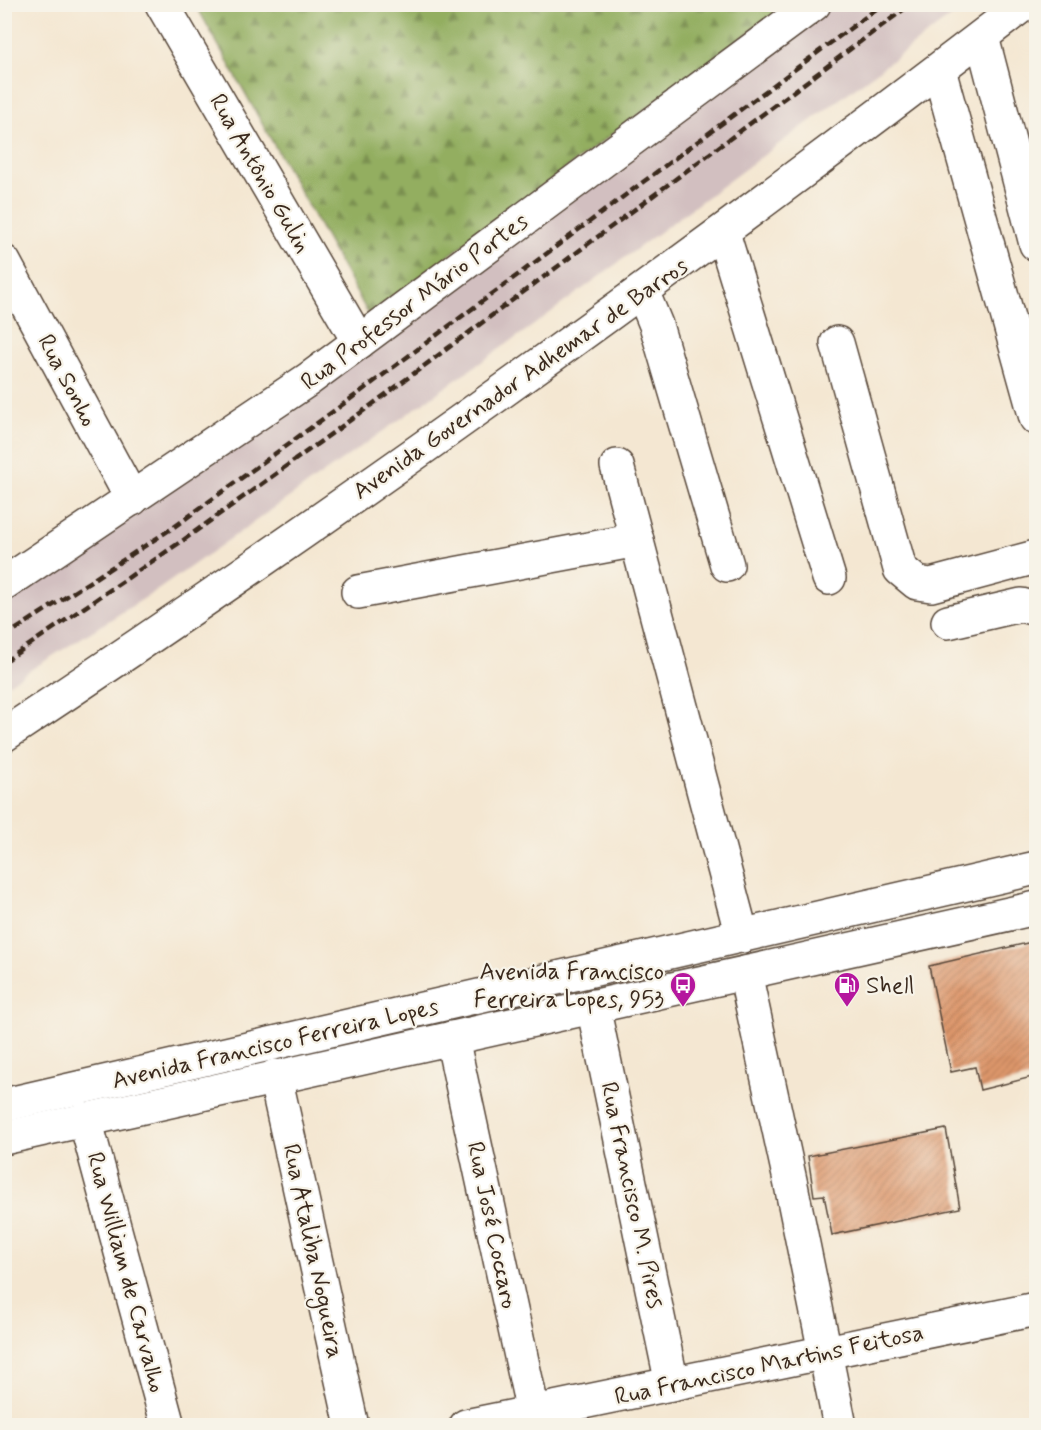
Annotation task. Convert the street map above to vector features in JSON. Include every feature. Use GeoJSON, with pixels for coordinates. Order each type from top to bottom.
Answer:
{"type":"FeatureCollection","features":[{"type":"Feature","properties":{"kind":"street","name":"Rua Antônio Gulin"},"geometry":{"type":"LineString","coordinates":[[162,4],[360,342]]}},
{"type":"Feature","properties":{"kind":"street","name":"Rua Professor Mário Portes"},"geometry":{"type":"LineString","coordinates":[[4,584],[309,379],[814,4]]}},
{"type":"Feature","properties":{"kind":"street","name":"Avenida Governador Adhemar de Barros"},"geometry":{"type":"LineString","coordinates":[[4,735],[165,629],[723,233],[1024,4]]}},
{"type":"Feature","properties":{"kind":"street"},"geometry":{"type":"LineString","coordinates":[[982,37],[1036,244]]}},
{"type":"Feature","properties":{"kind":"street"},"geometry":{"type":"LineString","coordinates":[[939,69],[1036,418]]}},
{"type":"Feature","properties":{"kind":"street"},"geometry":{"type":"LineString","coordinates":[[723,233],[829,578]]}},
{"type":"Feature","properties":{"kind":"street","name":"Rua Sonho"},"geometry":{"type":"LineString","coordinates":[[4,262],[132,499]]}},
{"type":"Feature","properties":{"kind":"street"},"geometry":{"type":"LineString","coordinates":[[642,291],[656,325],[727,565]]}},
{"type":"Feature","properties":{"kind":"street"},"geometry":{"type":"LineString","coordinates":[[837,342],[900,569],[917,583],[931,585],[1036,557]]}},
{"type":"Feature","properties":{"kind":"street"},"geometry":{"type":"LineString","coordinates":[[617,466],[742,936]]}},
{"type":"Feature","properties":{"kind":"street"},"geometry":{"type":"LineString","coordinates":[[358,592],[637,540]]}},
{"type":"Feature","properties":{"kind":"street"},"geometry":{"type":"LineString","coordinates":[[948,622],[1020,605],[1036,609]]}},
{"type":"Feature","properties":{"kind":"street","name":"Avenida Francisco Ferreira Lopes"},"geometry":{"type":"LineString","coordinates":[[4,1105],[1036,868]]}},
{"type":"Feature","properties":{"kind":"street","name":"Avenida Francisco Ferreira Lopes"},"geometry":{"type":"LineString","coordinates":[[4,1138],[275,1076],[1036,909]]}},
{"type":"Feature","properties":{"kind":"street"},"geometry":{"type":"LineString","coordinates":[[745,973],[840,1425]]}},
{"type":"Feature","properties":{"kind":"street","name":"Rua Francisco M. Pires"},"geometry":{"type":"LineString","coordinates":[[593,1006],[672,1384]]}},
{"type":"Feature","properties":{"kind":"street","name":"Rua José Coccaro"},"geometry":{"type":"LineString","coordinates":[[452,1038],[533,1412]]}},
{"type":"Feature","properties":{"kind":"street","name":"Rua Ataliba Nogueira"},"geometry":{"type":"LineString","coordinates":[[275,1076],[352,1425]]}},
{"type":"Feature","properties":{"kind":"street","name":"Rua William de Carvalho"},"geometry":{"type":"LineString","coordinates":[[85,1119],[168,1425]]}},
{"type":"Feature","properties":{"kind":"street","name":"Rua Francisco Martins Feitosa"},"geometry":{"type":"LineString","coordinates":[[466,1425],[533,1412],[569,1415],[672,1384],[1036,1309]]}},
{"type":"Feature","properties":{"kind":"shaded area"},"geometry":{"type":"Polygon","coordinates":[[[828,5],[967,5],[531,327],[159,589],[5,686],[5,595],[828,5]]]}},
{"type":"Feature","properties":{"kind":"green space"},"geometry":{"type":"Polygon","coordinates":[[[196,5],[786,5],[369,315],[196,5]]]}},
{"type":"Feature","properties":{"kind":"building"},"geometry":{"type":"Polygon","coordinates":[[[1036,941],[1036,1076],[980,1090],[975,1067],[951,1072],[929,966],[1036,941]]]}},
{"type":"Feature","properties":{"kind":"building"},"geometry":{"type":"Polygon","coordinates":[[[946,1129],[960,1208],[832,1235],[824,1195],[814,1196],[808,1156],[946,1129]]]}},
{"type":"Feature","properties":{"kind":"railway"},"geometry":{"type":"LineString","coordinates":[[4,637],[174,527],[883,4]]}},
{"type":"Feature","properties":{"kind":"railway"},"geometry":{"type":"LineString","coordinates":[[4,662],[182,541],[370,406],[911,4]]}},
{"type":"Feature","properties":{"kind":"place","name":"Avenida Francisco Ferreira Lopes, 953"},"geometry":{"type":"Point","coordinates":[683,1008]}},
{"type":"Feature","properties":{"kind":"place","name":"Shell"},"geometry":{"type":"Point","coordinates":[847,1008]}}]}
